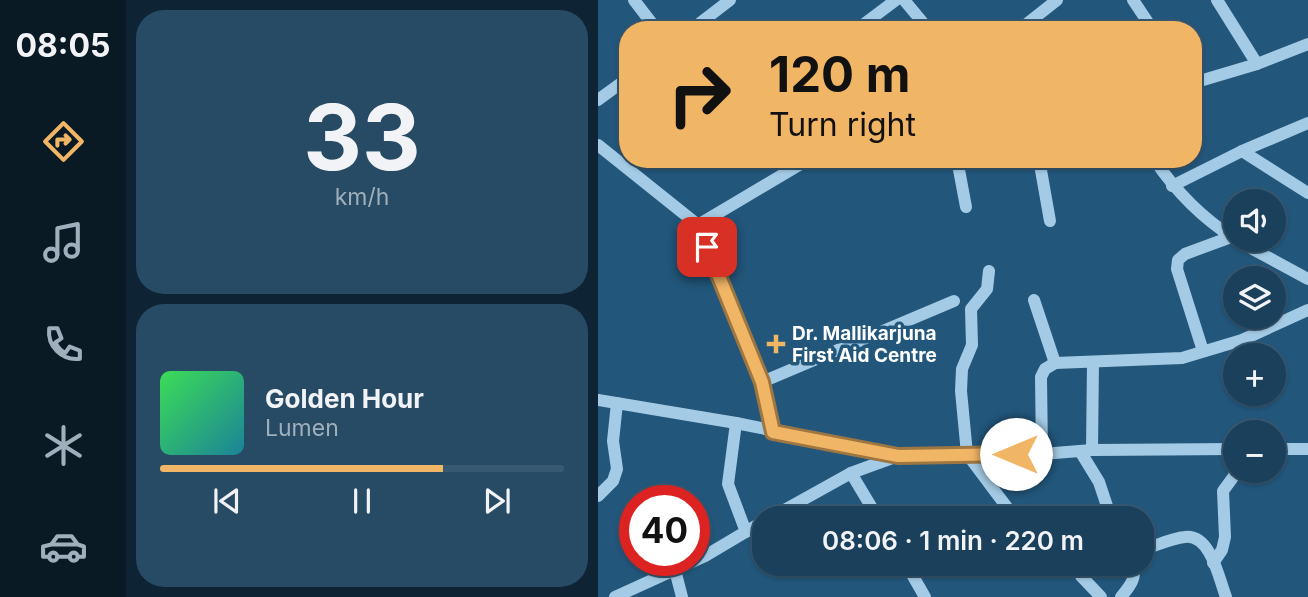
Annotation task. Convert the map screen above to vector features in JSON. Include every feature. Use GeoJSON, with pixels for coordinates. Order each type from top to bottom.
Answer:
{"type":"FeatureCollection","features":[{"type":"Feature","properties":{"kind":"street"},"geometry":{"type":"LineString","coordinates":[[634,0],[650,21]]}},
{"type":"Feature","properties":{"kind":"street"},"geometry":{"type":"LineString","coordinates":[[703,21],[730,0]]}},
{"type":"Feature","properties":{"kind":"street"},"geometry":{"type":"LineString","coordinates":[[868,21],[896,0]]}},
{"type":"Feature","properties":{"kind":"street"},"geometry":{"type":"LineString","coordinates":[[904,0],[922,21]]}},
{"type":"Feature","properties":{"kind":"street"},"geometry":{"type":"LineString","coordinates":[[1030,21],[1057,0]]}},
{"type":"Feature","properties":{"kind":"street"},"geometry":{"type":"LineString","coordinates":[[1133,0],[1147,21]]}},
{"type":"Feature","properties":{"kind":"street"},"geometry":{"type":"LineString","coordinates":[[1217,0],[1257,64]]}},
{"type":"Feature","properties":{"kind":"street"},"geometry":{"type":"LineString","coordinates":[[1202,80],[1257,64],[1307,44]]}},
{"type":"Feature","properties":{"kind":"street"},"geometry":{"type":"LineString","coordinates":[[598,100],[619,85]]}},
{"type":"Feature","properties":{"kind":"street"},"geometry":{"type":"LineString","coordinates":[[1172,186],[1241,151],[1307,123]]}},
{"type":"Feature","properties":{"kind":"street"},"geometry":{"type":"LineString","coordinates":[[598,145],[619,162]]}},
{"type":"Feature","properties":{"kind":"street"},"geometry":{"type":"LineString","coordinates":[[1241,151],[1307,193]]}},
{"type":"Feature","properties":{"kind":"street"},"geometry":{"type":"LineString","coordinates":[[627,168],[698,225],[762,382],[773,432]]}},
{"type":"Feature","properties":{"kind":"street"},"geometry":{"type":"LineString","coordinates":[[698,225],[794,168]]}},
{"type":"Feature","properties":{"kind":"street"},"geometry":{"type":"LineString","coordinates":[[959,168],[966,207]]}},
{"type":"Feature","properties":{"kind":"street"},"geometry":{"type":"LineString","coordinates":[[1041,168],[1050,221]]}},
{"type":"Feature","properties":{"kind":"street"},"geometry":{"type":"LineString","coordinates":[[1160,168],[1172,186],[1208,221],[1223,231]]}},
{"type":"Feature","properties":{"kind":"street"},"geometry":{"type":"LineString","coordinates":[[1204,351],[1177,269],[1178,260],[1185,254],[1223,242]]}},
{"type":"Feature","properties":{"kind":"street"},"geometry":{"type":"LineString","coordinates":[[1258,252],[1307,279]]}},
{"type":"Feature","properties":{"kind":"street"},"geometry":{"type":"LineString","coordinates":[[989,271],[987,289],[971,309],[972,345],[961,369],[967,454],[1006,506]]}},
{"type":"Feature","properties":{"kind":"street"},"geometry":{"type":"LineString","coordinates":[[1034,300],[1055,363]]}},
{"type":"Feature","properties":{"kind":"street"},"geometry":{"type":"LineString","coordinates":[[762,382],[954,301]]}},
{"type":"Feature","properties":{"kind":"street"},"geometry":{"type":"LineString","coordinates":[[1042,454],[1041,377],[1045,369],[1055,363],[1182,358],[1242,340],[1307,310]]}},
{"type":"Feature","properties":{"kind":"street"},"geometry":{"type":"LineString","coordinates":[[1093,362],[1086,451],[1107,506]]}},
{"type":"Feature","properties":{"kind":"street"},"geometry":{"type":"LineString","coordinates":[[598,400],[736,423],[898,456],[1223,449]]}},
{"type":"Feature","properties":{"kind":"street"},"geometry":{"type":"LineString","coordinates":[[598,496],[613,481],[617,469],[613,441],[617,403]]}},
{"type":"Feature","properties":{"kind":"street"},"geometry":{"type":"LineString","coordinates":[[736,423],[728,484],[746,531]]}},
{"type":"Feature","properties":{"kind":"street"},"geometry":{"type":"LineString","coordinates":[[1286,449],[1307,449]]}},
{"type":"Feature","properties":{"kind":"street"},"geometry":{"type":"LineString","coordinates":[[792,506],[851,473],[898,456]]}},
{"type":"Feature","properties":{"kind":"street"},"geometry":{"type":"LineString","coordinates":[[851,473],[871,506]]}},
{"type":"Feature","properties":{"kind":"street"},"geometry":{"type":"LineString","coordinates":[[1213,563],[1222,550],[1225,537],[1223,491],[1229,483]]}},
{"type":"Feature","properties":{"kind":"street"},"geometry":{"type":"LineString","coordinates":[[710,553],[752,528]]}},
{"type":"Feature","properties":{"kind":"street"},"geometry":{"type":"LineString","coordinates":[[1154,547],[1186,537],[1201,541],[1226,597]]}},
{"type":"Feature","properties":{"kind":"street"},"geometry":{"type":"LineString","coordinates":[[615,597],[662,576]]}},
{"type":"Feature","properties":{"kind":"street"},"geometry":{"type":"LineString","coordinates":[[677,576],[682,597]]}},
{"type":"Feature","properties":{"kind":"street"},"geometry":{"type":"LineString","coordinates":[[913,576],[925,597]]}},
{"type":"Feature","properties":{"kind":"street"},"geometry":{"type":"LineString","coordinates":[[1082,576],[1095,595]]}},
{"type":"Feature","properties":{"kind":"street"},"geometry":{"type":"LineString","coordinates":[[1121,597],[1131,585],[1134,576]]}},
{"type":"Feature","properties":{"kind":"place","name":"Dr. Mallikarjuna First Aid Centre"},"geometry":{"type":"Point","coordinates":[776,344]}},
{"type":"Feature","properties":{"kind":"route"},"geometry":{"type":"LineString","coordinates":[[707,247],[762,382],[773,432],[898,456],[1016,454]]}}]}
